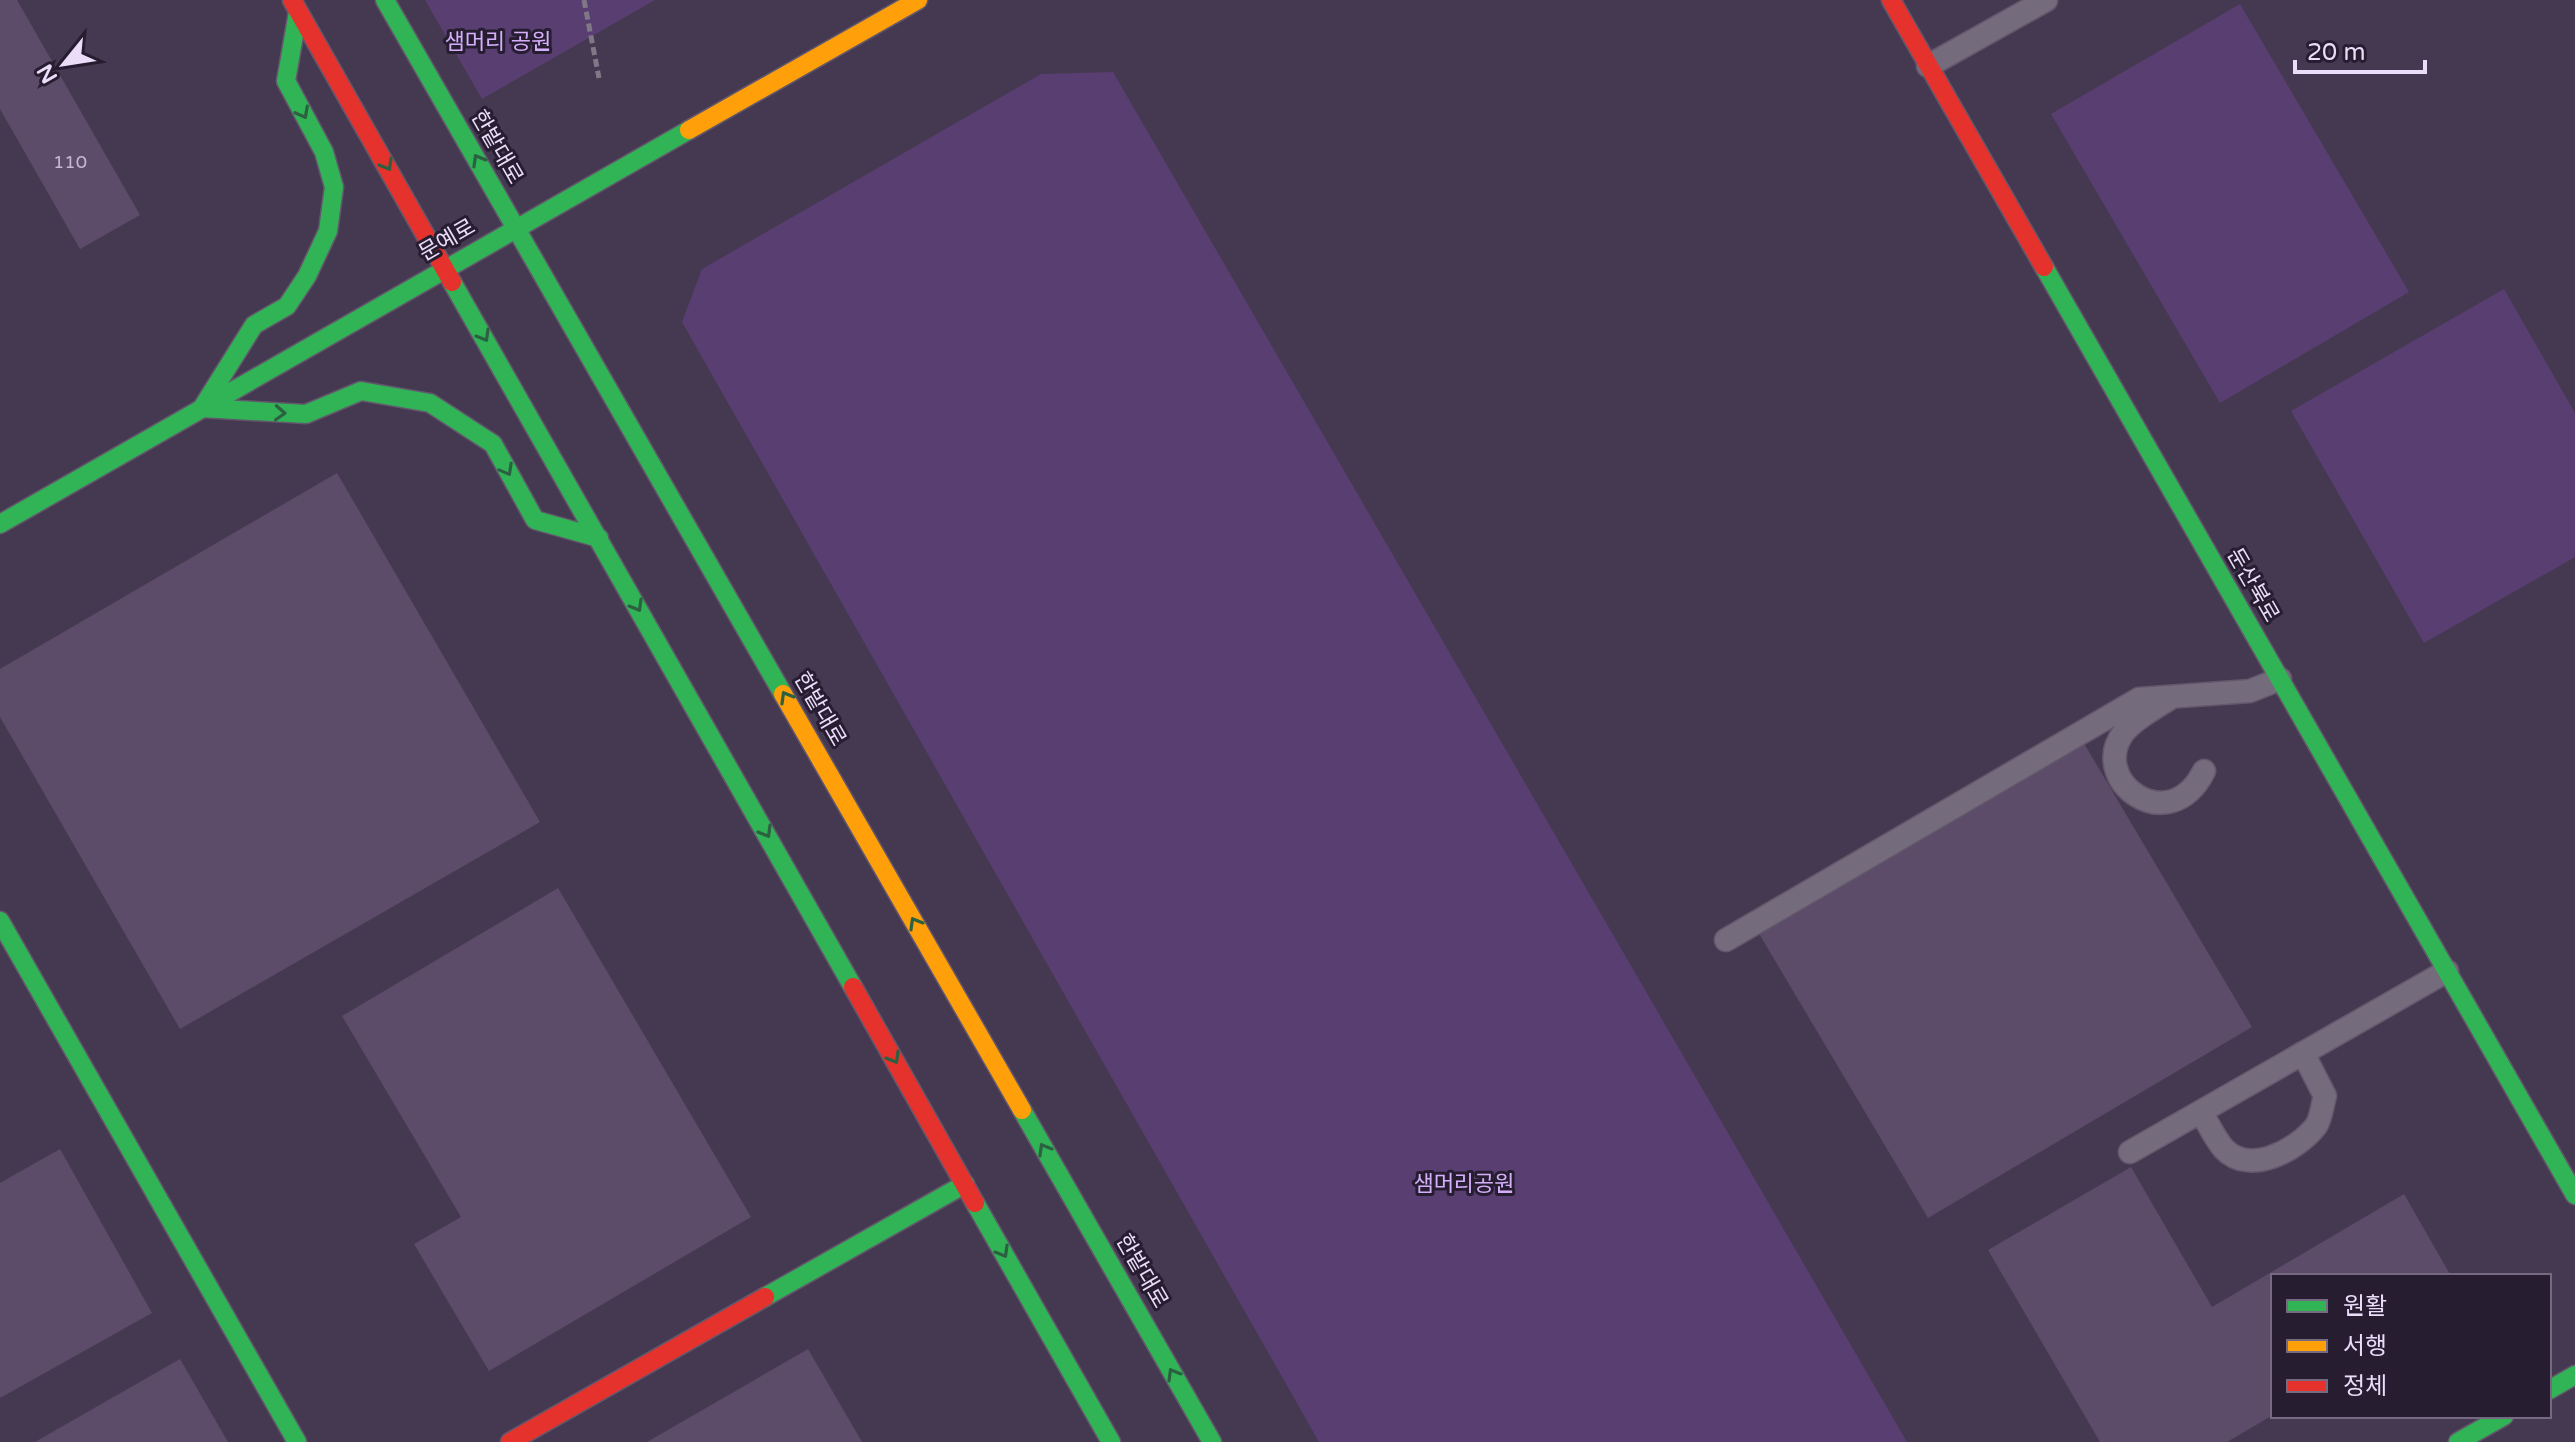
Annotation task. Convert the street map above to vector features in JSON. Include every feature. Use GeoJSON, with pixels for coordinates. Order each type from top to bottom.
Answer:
{"type":"FeatureCollection","features":[{"type":"Feature","properties":{"kind":"main road","name":"한밭대로"},"geometry":{"type":"LineString","coordinates":[[385,0],[1212,1442]]}},
{"type":"Feature","properties":{"kind":"main road","name":"문예로"},"geometry":{"type":"LineString","coordinates":[[0,524],[918,0]]}},
{"type":"Feature","properties":{"kind":"main road","name":"둔산북로"},"geometry":{"type":"LineString","coordinates":[[1891,0],[2575,1195]]}},
{"type":"Feature","properties":{"kind":"main road"},"geometry":{"type":"LineString","coordinates":[[295,6],[1111,1442]]}},
{"type":"Feature","properties":{"kind":"main road"},"geometry":{"type":"LineString","coordinates":[[295,6],[286,81],[324,152],[334,187],[328,231],[307,276],[287,306],[254,325],[202,408],[306,414],[361,391],[430,403],[493,444],[535,520],[599,538]]}},
{"type":"Feature","properties":{"kind":"main road"},"geometry":{"type":"LineString","coordinates":[[0,921],[297,1442]]}},
{"type":"Feature","properties":{"kind":"main road"},"geometry":{"type":"LineString","coordinates":[[510,1442],[965,1184]]}},
{"type":"Feature","properties":{"kind":"main road"},"geometry":{"type":"LineString","coordinates":[[2551,1389],[2575,1375]]}},
{"type":"Feature","properties":{"kind":"main road"},"geometry":{"type":"LineString","coordinates":[[2458,1442],[2500,1418]]}},
{"type":"Feature","properties":{"kind":"lane"},"geometry":{"type":"LineString","coordinates":[[1928,66],[2046,0]]}},
{"type":"Feature","properties":{"kind":"lane"},"geometry":{"type":"LineString","coordinates":[[1726,940],[2139,699],[2250,691],[2280,679]]}},
{"type":"Feature","properties":{"kind":"lane"},"geometry":{"type":"LineString","coordinates":[[2170,698],[2124,731],[2118,744],[2118,772],[2134,795],[2162,804],[2188,794],[2204,771]]}},
{"type":"Feature","properties":{"kind":"lane"},"geometry":{"type":"LineString","coordinates":[[2130,1152],[2447,971]]}},
{"type":"Feature","properties":{"kind":"lane"},"geometry":{"type":"LineString","coordinates":[[2201,1112],[2225,1150],[2246,1161],[2265,1159],[2296,1145],[2318,1124],[2325,1096],[2303,1053]]}},
{"type":"Feature","properties":{"kind":"path"},"geometry":{"type":"LineString","coordinates":[[584,0],[599,78]]}},
{"type":"Feature","properties":{"kind":"green space","name":"샘머리 공원"},"geometry":{"type":"Polygon","coordinates":[[[425,0],[655,0],[482,99],[425,0]]]}},
{"type":"Feature","properties":{"kind":"green space"},"geometry":{"type":"Polygon","coordinates":[[[2240,4],[2409,292],[2220,403],[2051,114],[2240,4]]]}},
{"type":"Feature","properties":{"kind":"green space","name":"샘머리공원"},"geometry":{"type":"Polygon","coordinates":[[[1113,72],[1907,1442],[1319,1442],[682,322],[702,269],[1041,74],[1113,72]]]}},
{"type":"Feature","properties":{"kind":"green space"},"geometry":{"type":"Polygon","coordinates":[[[2504,289],[2575,413],[2575,557],[2424,643],[2291,411],[2504,289]]]}},
{"type":"Feature","properties":{"kind":"building"},"geometry":{"type":"Polygon","coordinates":[[[0,0],[17,0],[140,215],[80,249],[0,109],[0,0]]]}},
{"type":"Feature","properties":{"kind":"building"},"geometry":{"type":"Polygon","coordinates":[[[337,473],[540,822],[180,1029],[0,717],[0,669],[337,473]]]}},
{"type":"Feature","properties":{"kind":"building"},"geometry":{"type":"Polygon","coordinates":[[[2082,740],[2252,1027],[1928,1218],[1758,932],[2082,740]]]}},
{"type":"Feature","properties":{"kind":"building"},"geometry":{"type":"Polygon","coordinates":[[[558,888],[751,1217],[489,1371],[414,1244],[461,1217],[342,1016],[558,888]]]}},
{"type":"Feature","properties":{"kind":"building"},"geometry":{"type":"Polygon","coordinates":[[[60,1149],[152,1313],[0,1398],[0,1183],[60,1149]]]}},
{"type":"Feature","properties":{"kind":"building"},"geometry":{"type":"Polygon","coordinates":[[[2131,1167],[2212,1307],[2404,1194],[2450,1274],[2271,1274],[2271,1416],[2227,1442],[2100,1442],[1988,1250],[2131,1167]]]}},
{"type":"Feature","properties":{"kind":"building"},"geometry":{"type":"Polygon","coordinates":[[[808,1349],[862,1442],[647,1442],[808,1349]]]}},
{"type":"Feature","properties":{"kind":"building"},"geometry":{"type":"Polygon","coordinates":[[[180,1359],[228,1442],[35,1442],[180,1359]]]}},
{"type":"Feature","properties":{"kind":"traffic: fast"},"geometry":{"type":"LineString","coordinates":[[385,0],[783,694]]}},
{"type":"Feature","properties":{"kind":"traffic: fast"},"geometry":{"type":"LineString","coordinates":[[298,12],[286,81],[324,152],[334,187],[328,231],[307,276],[287,306],[254,325],[202,408],[306,414],[361,391],[430,403],[493,444],[535,520],[599,538]]}},
{"type":"Feature","properties":{"kind":"traffic: fast"},"geometry":{"type":"LineString","coordinates":[[0,524],[689,130]]}},
{"type":"Feature","properties":{"kind":"traffic: fast"},"geometry":{"type":"LineString","coordinates":[[2044,267],[2575,1195]]}},
{"type":"Feature","properties":{"kind":"traffic: fast"},"geometry":{"type":"LineString","coordinates":[[452,282],[853,987]]}},
{"type":"Feature","properties":{"kind":"traffic: fast"},"geometry":{"type":"LineString","coordinates":[[0,921],[297,1442]]}},
{"type":"Feature","properties":{"kind":"traffic: fast"},"geometry":{"type":"LineString","coordinates":[[1022,1110],[1212,1442]]}},
{"type":"Feature","properties":{"kind":"traffic: fast"},"geometry":{"type":"LineString","coordinates":[[765,1297],[965,1184]]}},
{"type":"Feature","properties":{"kind":"traffic: fast"},"geometry":{"type":"LineString","coordinates":[[975,1203],[1111,1442]]}},
{"type":"Feature","properties":{"kind":"traffic: fast"},"geometry":{"type":"LineString","coordinates":[[2551,1389],[2575,1375]]}},
{"type":"Feature","properties":{"kind":"traffic: fast"},"geometry":{"type":"LineString","coordinates":[[2458,1442],[2500,1418]]}},
{"type":"Feature","properties":{"kind":"traffic: slow"},"geometry":{"type":"LineString","coordinates":[[689,130],[918,0]]}},
{"type":"Feature","properties":{"kind":"traffic: slow"},"geometry":{"type":"LineString","coordinates":[[783,694],[1022,1110]]}},
{"type":"Feature","properties":{"kind":"traffic: jam"},"geometry":{"type":"LineString","coordinates":[[292,0],[452,282]]}},
{"type":"Feature","properties":{"kind":"traffic: jam"},"geometry":{"type":"LineString","coordinates":[[1891,0],[2044,267]]}},
{"type":"Feature","properties":{"kind":"traffic: jam"},"geometry":{"type":"LineString","coordinates":[[853,987],[975,1203]]}},
{"type":"Feature","properties":{"kind":"traffic: jam"},"geometry":{"type":"LineString","coordinates":[[510,1442],[765,1297]]}}]}
